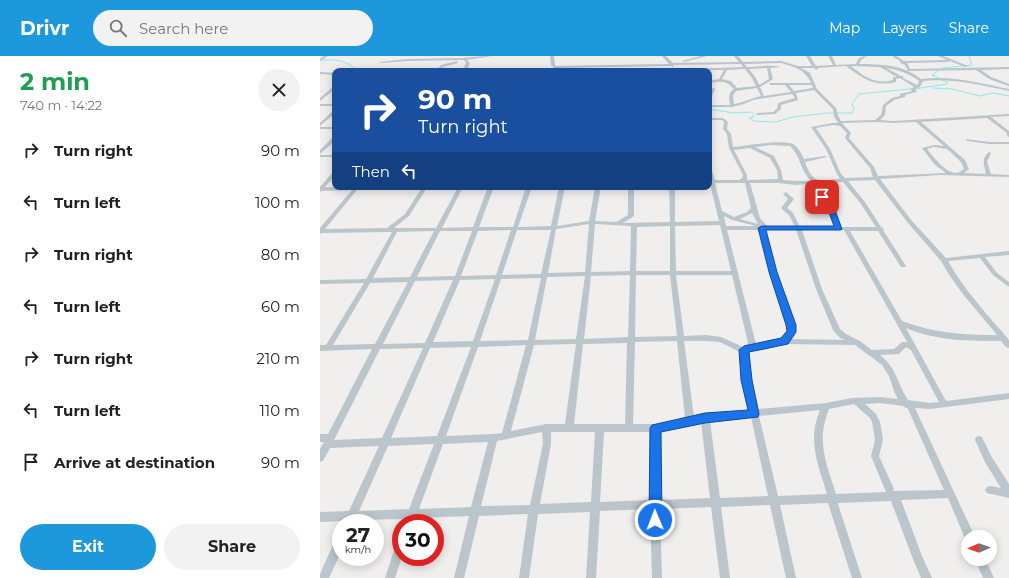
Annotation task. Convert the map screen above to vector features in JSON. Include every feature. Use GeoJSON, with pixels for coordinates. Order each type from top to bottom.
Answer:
{"type":"FeatureCollection","features":[{"type":"Feature","properties":{"kind":"street"},"geometry":{"type":"LineString","coordinates":[[320,60],[326,56]]}},
{"type":"Feature","properties":{"kind":"street"},"geometry":{"type":"LineString","coordinates":[[440,68],[442,66],[454,63],[470,56]]}},
{"type":"Feature","properties":{"kind":"street"},"geometry":{"type":"LineString","coordinates":[[381,62],[426,58],[466,60],[490,56]]}},
{"type":"Feature","properties":{"kind":"street"},"geometry":{"type":"LineString","coordinates":[[552,56],[553,65],[556,67],[671,64],[705,56]]}},
{"type":"Feature","properties":{"kind":"street"},"geometry":{"type":"LineString","coordinates":[[664,56],[676,68]]}},
{"type":"Feature","properties":{"kind":"street"},"geometry":{"type":"LineString","coordinates":[[736,56],[754,78],[763,97]]}},
{"type":"Feature","properties":{"kind":"street"},"geometry":{"type":"LineString","coordinates":[[808,56],[817,67]]}},
{"type":"Feature","properties":{"kind":"street"},"geometry":{"type":"LineString","coordinates":[[830,56],[835,65]]}},
{"type":"Feature","properties":{"kind":"street"},"geometry":{"type":"LineString","coordinates":[[857,65],[860,59],[866,57],[865,56]]}},
{"type":"Feature","properties":{"kind":"street"},"geometry":{"type":"LineString","coordinates":[[894,56],[906,64],[909,70],[921,80]]}},
{"type":"Feature","properties":{"kind":"street"},"geometry":{"type":"LineString","coordinates":[[940,56],[976,68],[990,78],[1009,85]]}},
{"type":"Feature","properties":{"kind":"street"},"geometry":{"type":"LineString","coordinates":[[778,57],[782,67]]}},
{"type":"Feature","properties":{"kind":"street"},"geometry":{"type":"LineString","coordinates":[[466,60],[468,63],[466,67],[468,68]]}},
{"type":"Feature","properties":{"kind":"street"},"geometry":{"type":"LineString","coordinates":[[676,63],[684,64],[721,61],[781,62],[797,66],[809,74],[815,90],[835,109],[840,124],[849,133],[847,138],[872,168],[876,177],[910,222],[944,260],[951,274],[964,291],[1007,342]]}},
{"type":"Feature","properties":{"kind":"street"},"geometry":{"type":"LineString","coordinates":[[721,61],[728,69]]}},
{"type":"Feature","properties":{"kind":"street"},"geometry":{"type":"LineString","coordinates":[[712,70],[797,66],[817,67],[835,65],[886,65],[901,62],[952,61]]}},
{"type":"Feature","properties":{"kind":"street"},"geometry":{"type":"LineString","coordinates":[[640,68],[646,64]]}},
{"type":"Feature","properties":{"kind":"street"},"geometry":{"type":"LineString","coordinates":[[684,64],[693,68]]}},
{"type":"Feature","properties":{"kind":"street"},"geometry":{"type":"LineString","coordinates":[[847,65],[871,82],[908,81]]}},
{"type":"Feature","properties":{"kind":"street"},"geometry":{"type":"LineString","coordinates":[[877,65],[902,77],[917,87]]}},
{"type":"Feature","properties":{"kind":"street"},"geometry":{"type":"LineString","coordinates":[[886,65],[909,70],[1009,68]]}},
{"type":"Feature","properties":{"kind":"street"},"geometry":{"type":"LineString","coordinates":[[732,106],[732,98],[736,90],[739,88],[757,87],[771,79],[768,67]]}},
{"type":"Feature","properties":{"kind":"street"},"geometry":{"type":"LineString","coordinates":[[809,74],[817,67]]}},
{"type":"Feature","properties":{"kind":"street"},"geometry":{"type":"LineString","coordinates":[[720,80],[728,69]]}},
{"type":"Feature","properties":{"kind":"street"},"geometry":{"type":"LineString","coordinates":[[321,73],[332,74]]}},
{"type":"Feature","properties":{"kind":"street"},"geometry":{"type":"LineString","coordinates":[[320,79],[325,75],[321,73]]}},
{"type":"Feature","properties":{"kind":"street"},"geometry":{"type":"LineString","coordinates":[[895,81],[894,78],[902,77]]}},
{"type":"Feature","properties":{"kind":"street"},"geometry":{"type":"LineString","coordinates":[[876,121],[882,116],[884,106],[893,100],[904,96],[902,94],[915,91],[912,89],[917,87],[921,80],[939,78],[959,80],[1009,90]]}},
{"type":"Feature","properties":{"kind":"street"},"geometry":{"type":"LineString","coordinates":[[712,81],[720,80],[730,82],[736,90]]}},
{"type":"Feature","properties":{"kind":"street"},"geometry":{"type":"LineString","coordinates":[[772,84],[812,84]]}},
{"type":"Feature","properties":{"kind":"street"},"geometry":{"type":"LineString","coordinates":[[758,114],[778,111],[779,104],[797,99],[786,84]]}},
{"type":"Feature","properties":{"kind":"street"},"geometry":{"type":"LineString","coordinates":[[320,100],[332,90]]}},
{"type":"Feature","properties":{"kind":"street"},"geometry":{"type":"LineString","coordinates":[[712,106],[732,106],[763,97],[815,90]]}},
{"type":"Feature","properties":{"kind":"street"},"geometry":{"type":"LineString","coordinates":[[320,105],[332,105]]}},
{"type":"Feature","properties":{"kind":"street"},"geometry":{"type":"LineString","coordinates":[[320,127],[332,114]]}},
{"type":"Feature","properties":{"kind":"street"},"geometry":{"type":"LineString","coordinates":[[903,266],[881,229],[839,174],[828,149],[817,136],[813,127],[876,121],[918,121],[1008,116]]}},
{"type":"Feature","properties":{"kind":"street"},"geometry":{"type":"LineString","coordinates":[[989,118],[1009,133],[1009,136]]}},
{"type":"Feature","properties":{"kind":"street"},"geometry":{"type":"LineString","coordinates":[[712,120],[725,120],[725,128],[729,134],[732,149],[745,176],[741,182],[712,182]]}},
{"type":"Feature","properties":{"kind":"street"},"geometry":{"type":"LineString","coordinates":[[735,182],[817,182],[876,177],[957,174],[967,169],[963,161],[918,121]]}},
{"type":"Feature","properties":{"kind":"street"},"geometry":{"type":"LineString","coordinates":[[320,127],[332,128]]}},
{"type":"Feature","properties":{"kind":"street"},"geometry":{"type":"LineString","coordinates":[[968,140],[989,143],[1009,143]]}},
{"type":"Feature","properties":{"kind":"street"},"geometry":{"type":"LineString","coordinates":[[320,154],[332,141]]}},
{"type":"Feature","properties":{"kind":"street"},"geometry":{"type":"LineString","coordinates":[[732,149],[751,148],[771,144],[788,144],[794,148],[803,161],[806,174],[817,182]]}},
{"type":"Feature","properties":{"kind":"street"},"geometry":{"type":"LineString","coordinates":[[947,148],[934,146],[924,148],[930,156],[948,173],[1009,176]]}},
{"type":"Feature","properties":{"kind":"street"},"geometry":{"type":"LineString","coordinates":[[751,148],[772,157],[781,175],[781,180],[778,181]]}},
{"type":"Feature","properties":{"kind":"street"},"geometry":{"type":"LineString","coordinates":[[989,153],[985,162],[989,176]]}},
{"type":"Feature","properties":{"kind":"street"},"geometry":{"type":"LineString","coordinates":[[320,154],[332,156]]}},
{"type":"Feature","properties":{"kind":"street"},"geometry":{"type":"LineString","coordinates":[[803,161],[825,157]]}},
{"type":"Feature","properties":{"kind":"street"},"geometry":{"type":"LineString","coordinates":[[320,189],[332,176]]}},
{"type":"Feature","properties":{"kind":"street"},"geometry":{"type":"LineString","coordinates":[[748,182],[752,190],[752,201],[754,208],[764,228],[773,272],[791,325],[791,332],[784,341]]}},
{"type":"Feature","properties":{"kind":"street"},"geometry":{"type":"LineString","coordinates":[[809,182],[818,190],[831,210],[900,323],[944,404]]}},
{"type":"Feature","properties":{"kind":"street"},"geometry":{"type":"LineString","coordinates":[[712,186],[752,344],[744,350]]}},
{"type":"Feature","properties":{"kind":"street"},"geometry":{"type":"LineString","coordinates":[[320,189],[332,188]]}},
{"type":"Feature","properties":{"kind":"street"},"geometry":{"type":"LineString","coordinates":[[320,231],[354,190]]}},
{"type":"Feature","properties":{"kind":"street"},"geometry":{"type":"LineString","coordinates":[[328,348],[368,281],[392,229],[407,215],[423,190]]}},
{"type":"Feature","properties":{"kind":"street"},"geometry":{"type":"LineString","coordinates":[[320,458],[326,440],[378,346],[458,190]]}},
{"type":"Feature","properties":{"kind":"street"},"geometry":{"type":"LineString","coordinates":[[353,514],[457,279],[490,190]]}},
{"type":"Feature","properties":{"kind":"street"},"geometry":{"type":"LineString","coordinates":[[412,514],[476,343],[528,190]]}},
{"type":"Feature","properties":{"kind":"street"},"geometry":{"type":"LineString","coordinates":[[505,436],[531,342],[561,190]]}},
{"type":"Feature","properties":{"kind":"street"},"geometry":{"type":"LineString","coordinates":[[569,427],[588,276],[592,222],[597,190]]}},
{"type":"Feature","properties":{"kind":"street"},"geometry":{"type":"LineString","coordinates":[[618,224],[631,216],[631,190]]}},
{"type":"Feature","properties":{"kind":"street"},"geometry":{"type":"LineString","coordinates":[[672,190],[673,274],[690,421]]}},
{"type":"Feature","properties":{"kind":"street"},"geometry":{"type":"LineString","coordinates":[[786,194],[791,199],[784,208],[791,214],[798,228],[819,289],[837,330],[848,340],[857,343],[885,363],[905,403],[911,407],[967,530]]}},
{"type":"Feature","properties":{"kind":"street"},"geometry":{"type":"LineString","coordinates":[[734,219],[749,213],[754,208]]}},
{"type":"Feature","properties":{"kind":"street"},"geometry":{"type":"LineString","coordinates":[[719,212],[734,219],[764,228]]}},
{"type":"Feature","properties":{"kind":"street"},"geometry":{"type":"LineString","coordinates":[[320,231],[516,227],[555,228],[592,222],[634,225],[673,224],[764,228],[881,229]]}},
{"type":"Feature","properties":{"kind":"street"},"geometry":{"type":"LineString","coordinates":[[629,428],[634,225]]}},
{"type":"Feature","properties":{"kind":"street"},"geometry":{"type":"LineString","coordinates":[[944,260],[1009,253]]}},
{"type":"Feature","properties":{"kind":"street"},"geometry":{"type":"LineString","coordinates":[[982,257],[995,274],[1008,285]]}},
{"type":"Feature","properties":{"kind":"street"},"geometry":{"type":"LineString","coordinates":[[320,282],[588,276],[633,273],[735,273]]}},
{"type":"Feature","properties":{"kind":"street"},"geometry":{"type":"LineString","coordinates":[[900,323],[917,330],[960,338],[1007,342]]}},
{"type":"Feature","properties":{"kind":"street"},"geometry":{"type":"LineString","coordinates":[[320,348],[580,340],[706,338],[721,340],[744,350],[784,341],[857,343]]}},
{"type":"Feature","properties":{"kind":"street"},"geometry":{"type":"LineString","coordinates":[[872,353],[896,352],[905,344],[914,348]]}},
{"type":"Feature","properties":{"kind":"street"},"geometry":{"type":"LineString","coordinates":[[744,350],[747,380],[754,414],[791,578]]}},
{"type":"Feature","properties":{"kind":"street"},"geometry":{"type":"LineString","coordinates":[[326,440],[384,443],[440,441],[493,438],[546,428],[656,428],[705,418],[826,406],[856,401],[880,400],[930,406],[1009,396]]}},
{"type":"Feature","properties":{"kind":"street"},"geometry":{"type":"LineString","coordinates":[[856,401],[873,416],[876,422],[879,440],[875,456],[927,578]]}},
{"type":"Feature","properties":{"kind":"street"},"geometry":{"type":"LineString","coordinates":[[826,406],[818,424],[817,443],[857,578]]}},
{"type":"Feature","properties":{"kind":"street"},"geometry":{"type":"LineString","coordinates":[[705,418],[725,578]]}},
{"type":"Feature","properties":{"kind":"street"},"geometry":{"type":"LineString","coordinates":[[524,578],[534,509],[547,444],[546,428]]}},
{"type":"Feature","properties":{"kind":"street"},"geometry":{"type":"LineString","coordinates":[[591,578],[600,428]]}},
{"type":"Feature","properties":{"kind":"street"},"geometry":{"type":"LineString","coordinates":[[656,428],[655,505],[657,578]]}},
{"type":"Feature","properties":{"kind":"street"},"geometry":{"type":"LineString","coordinates":[[459,578],[493,438]]}},
{"type":"Feature","properties":{"kind":"street"},"geometry":{"type":"LineString","coordinates":[[979,440],[988,460],[1009,493]]}},
{"type":"Feature","properties":{"kind":"street"},"geometry":{"type":"LineString","coordinates":[[990,490],[1009,493]]}},
{"type":"Feature","properties":{"kind":"street"},"geometry":{"type":"LineString","coordinates":[[444,515],[534,509],[833,499],[891,492],[949,494]]}},
{"type":"Feature","properties":{"kind":"street"},"geometry":{"type":"LineString","coordinates":[[320,517],[332,518]]}},
{"type":"Feature","properties":{"kind":"street"},"geometry":{"type":"LineString","coordinates":[[324,578],[332,560]]}},
{"type":"Feature","properties":{"kind":"street"},"geometry":{"type":"LineString","coordinates":[[390,578],[394,566]]}},
{"type":"Feature","properties":{"kind":"street"},"geometry":{"type":"LineString","coordinates":[[983,566],[989,578]]}},
{"type":"Feature","properties":{"kind":"waterway"},"geometry":{"type":"LineString","coordinates":[[943,68],[972,65],[969,56]]}},
{"type":"Feature","properties":{"kind":"waterway"},"geometry":{"type":"LineString","coordinates":[[320,60],[345,62],[354,68]]}},
{"type":"Feature","properties":{"kind":"waterway"},"geometry":{"type":"LineString","coordinates":[[939,70],[932,75],[939,78]]}},
{"type":"Feature","properties":{"kind":"waterway"},"geometry":{"type":"LineString","coordinates":[[914,89],[947,84],[947,82],[942,80]]}},
{"type":"Feature","properties":{"kind":"waterway"},"geometry":{"type":"LineString","coordinates":[[933,88],[952,89],[980,96],[993,93],[1009,96]]}},
{"type":"Feature","properties":{"kind":"waterway"},"geometry":{"type":"LineString","coordinates":[[712,109],[734,113],[751,112],[754,114],[753,117],[749,118],[753,121],[776,122],[792,117],[828,113],[852,113],[854,109],[852,104],[859,94],[910,89]]}},
{"type":"Feature","properties":{"kind":"route"},"geometry":{"type":"LineString","coordinates":[[655,520],[656,428],[705,418],[754,414],[747,380],[744,350],[784,341],[791,332],[791,325],[773,272],[762,228],[839,229],[831,210],[822,197]]}}]}
